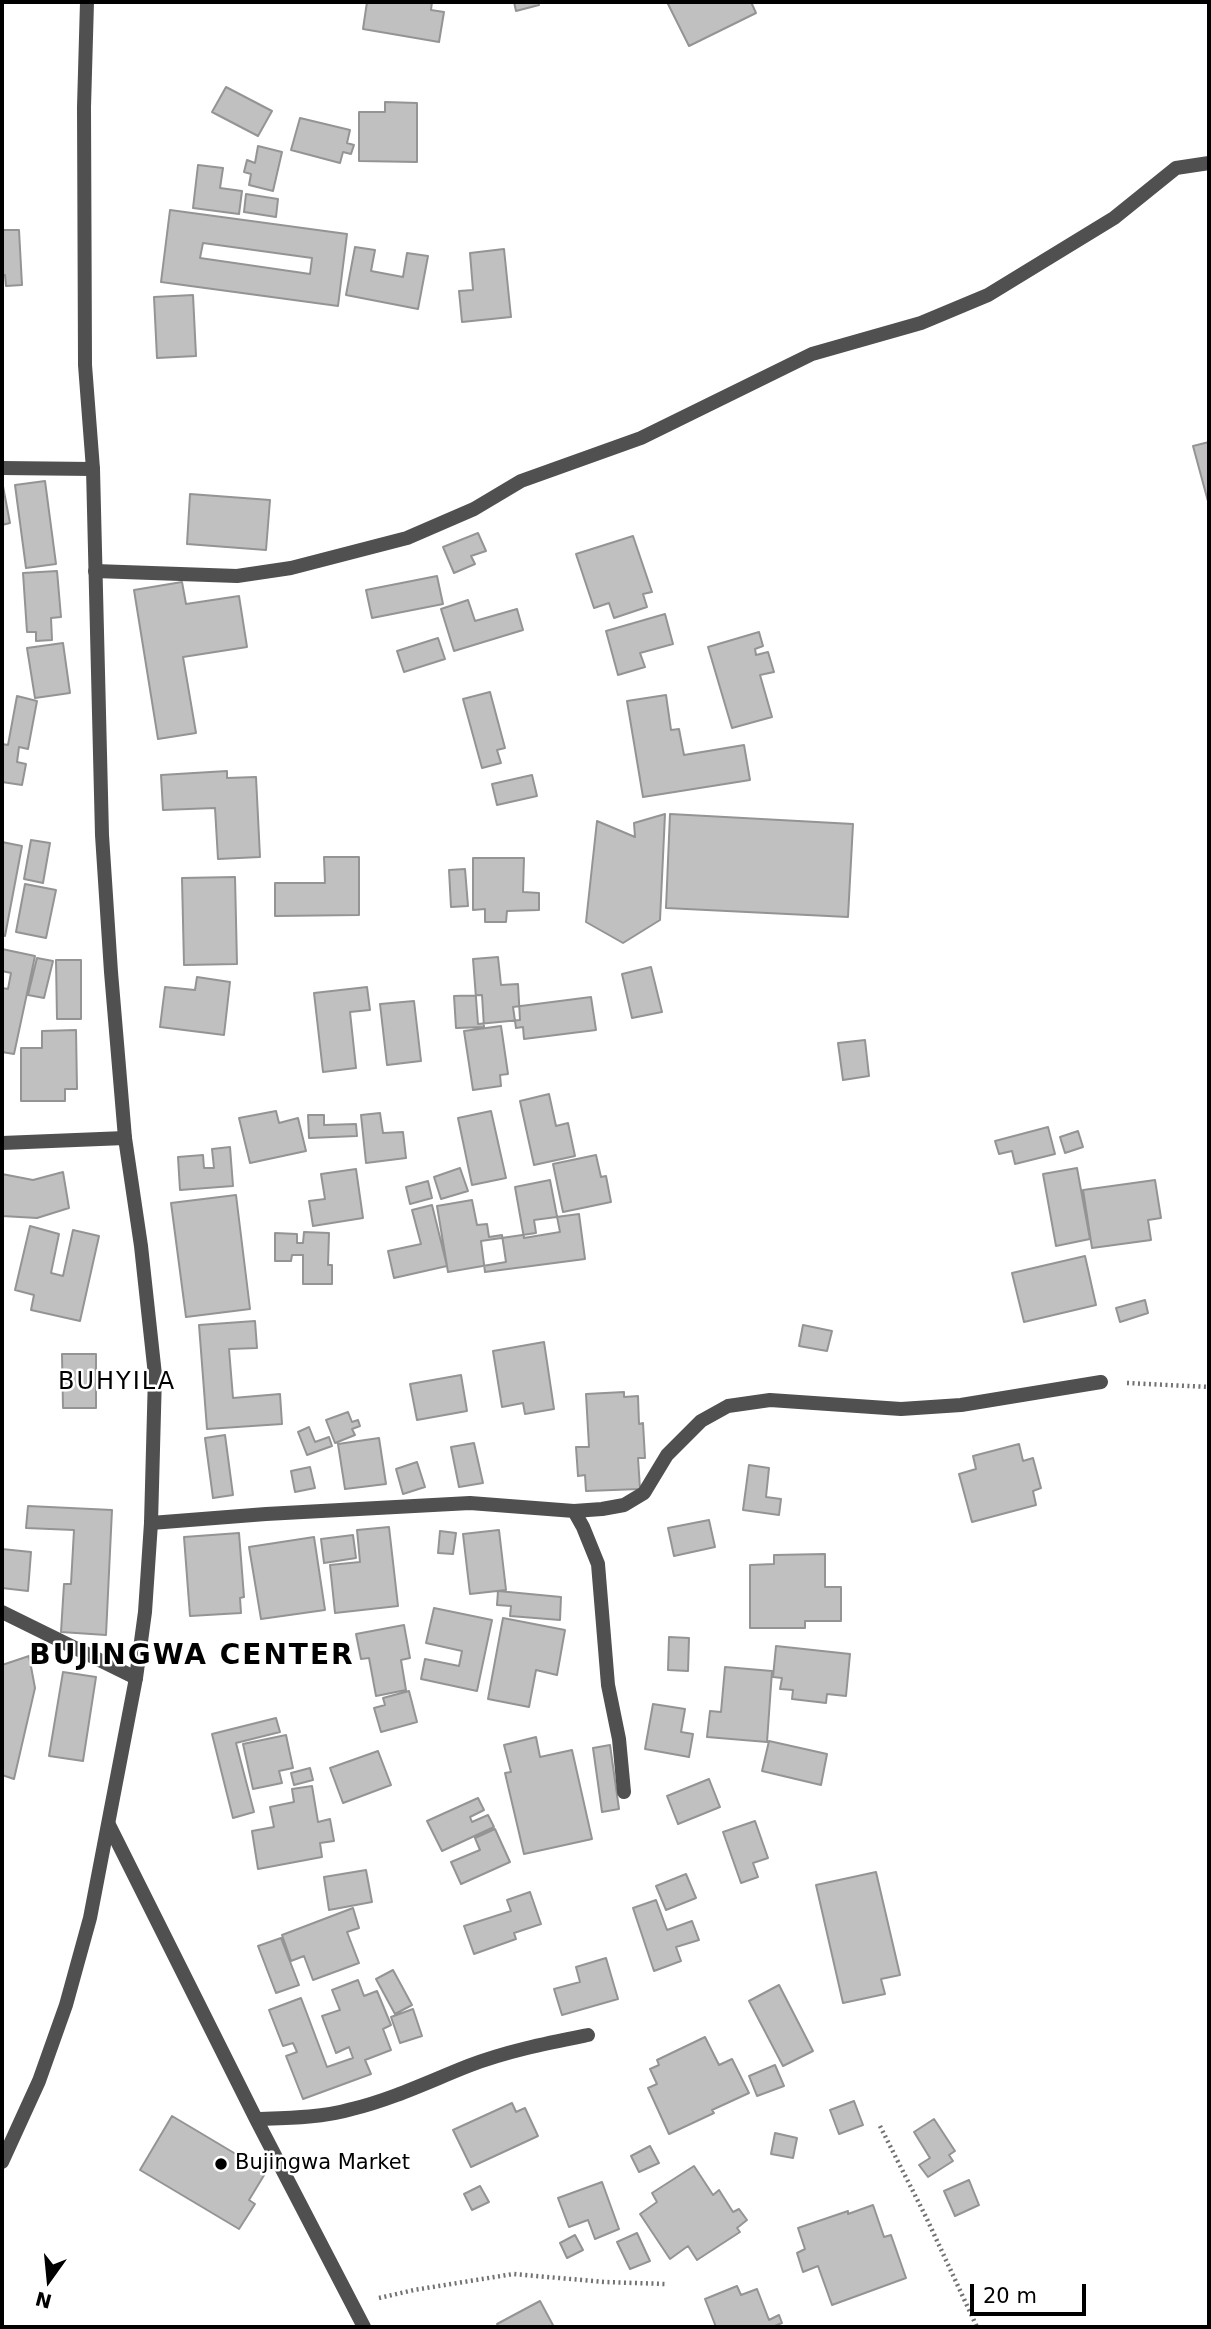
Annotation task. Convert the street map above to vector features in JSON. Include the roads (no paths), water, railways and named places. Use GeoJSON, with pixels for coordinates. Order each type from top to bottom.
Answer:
{"type":"FeatureCollection","features":[{"type":"Feature","properties":{"kind":"street"},"geometry":{"type":"LineString","coordinates":[[2,2162],[39,2081],[66,2005],[90,1918],[135,1678],[145,1612],[151,1523],[155,1375],[141,1246],[125,1138],[110,972],[102,835],[93,469],[85,365],[86,2]]}},
{"type":"Feature","properties":{"kind":"street"},"geometry":{"type":"LineString","coordinates":[[95,572],[237,576],[291,568],[407,538],[474,509],[521,481],[640,438],[813,354],[921,323],[988,295],[1114,218],[1176,168],[1209,163]]}},
{"type":"Feature","properties":{"kind":"street"},"geometry":{"type":"LineString","coordinates":[[2,468],[93,469]]}},
{"type":"Feature","properties":{"kind":"street"},"geometry":{"type":"LineString","coordinates":[[2,1143],[125,1138]]}},
{"type":"Feature","properties":{"kind":"street"},"geometry":{"type":"LineString","coordinates":[[151,1523],[470,1503],[574,1511],[624,1505],[644,1493],[667,1455],[701,1421],[728,1406],[770,1400],[901,1409],[961,1405],[1101,1382]]}},
{"type":"Feature","properties":{"kind":"street"},"geometry":{"type":"LineString","coordinates":[[574,1511],[598,1564],[608,1685],[620,1739],[624,1791]]}},
{"type":"Feature","properties":{"kind":"street"},"geometry":{"type":"LineString","coordinates":[[2,1612],[135,1678]]}},
{"type":"Feature","properties":{"kind":"street"},"geometry":{"type":"LineString","coordinates":[[109,1825],[364,2327]]}},
{"type":"Feature","properties":{"kind":"street"},"geometry":{"type":"LineString","coordinates":[[256,2119],[309,2117],[351,2110],[418,2088],[515,2050],[588,2035]]}},
{"type":"Feature","properties":{"kind":"place","name":"Bujingwa Market"},"geometry":{"type":"Point","coordinates":[221,2164]}},
{"type":"Feature","properties":{"kind":"district","name":"BUHYILA"},"geometry":{"type":"Point","coordinates":[117,1383]}},
{"type":"Feature","properties":{"kind":"district","name":"BUJINGWA CENTER"},"geometry":{"type":"Point","coordinates":[192,1657]}}]}
